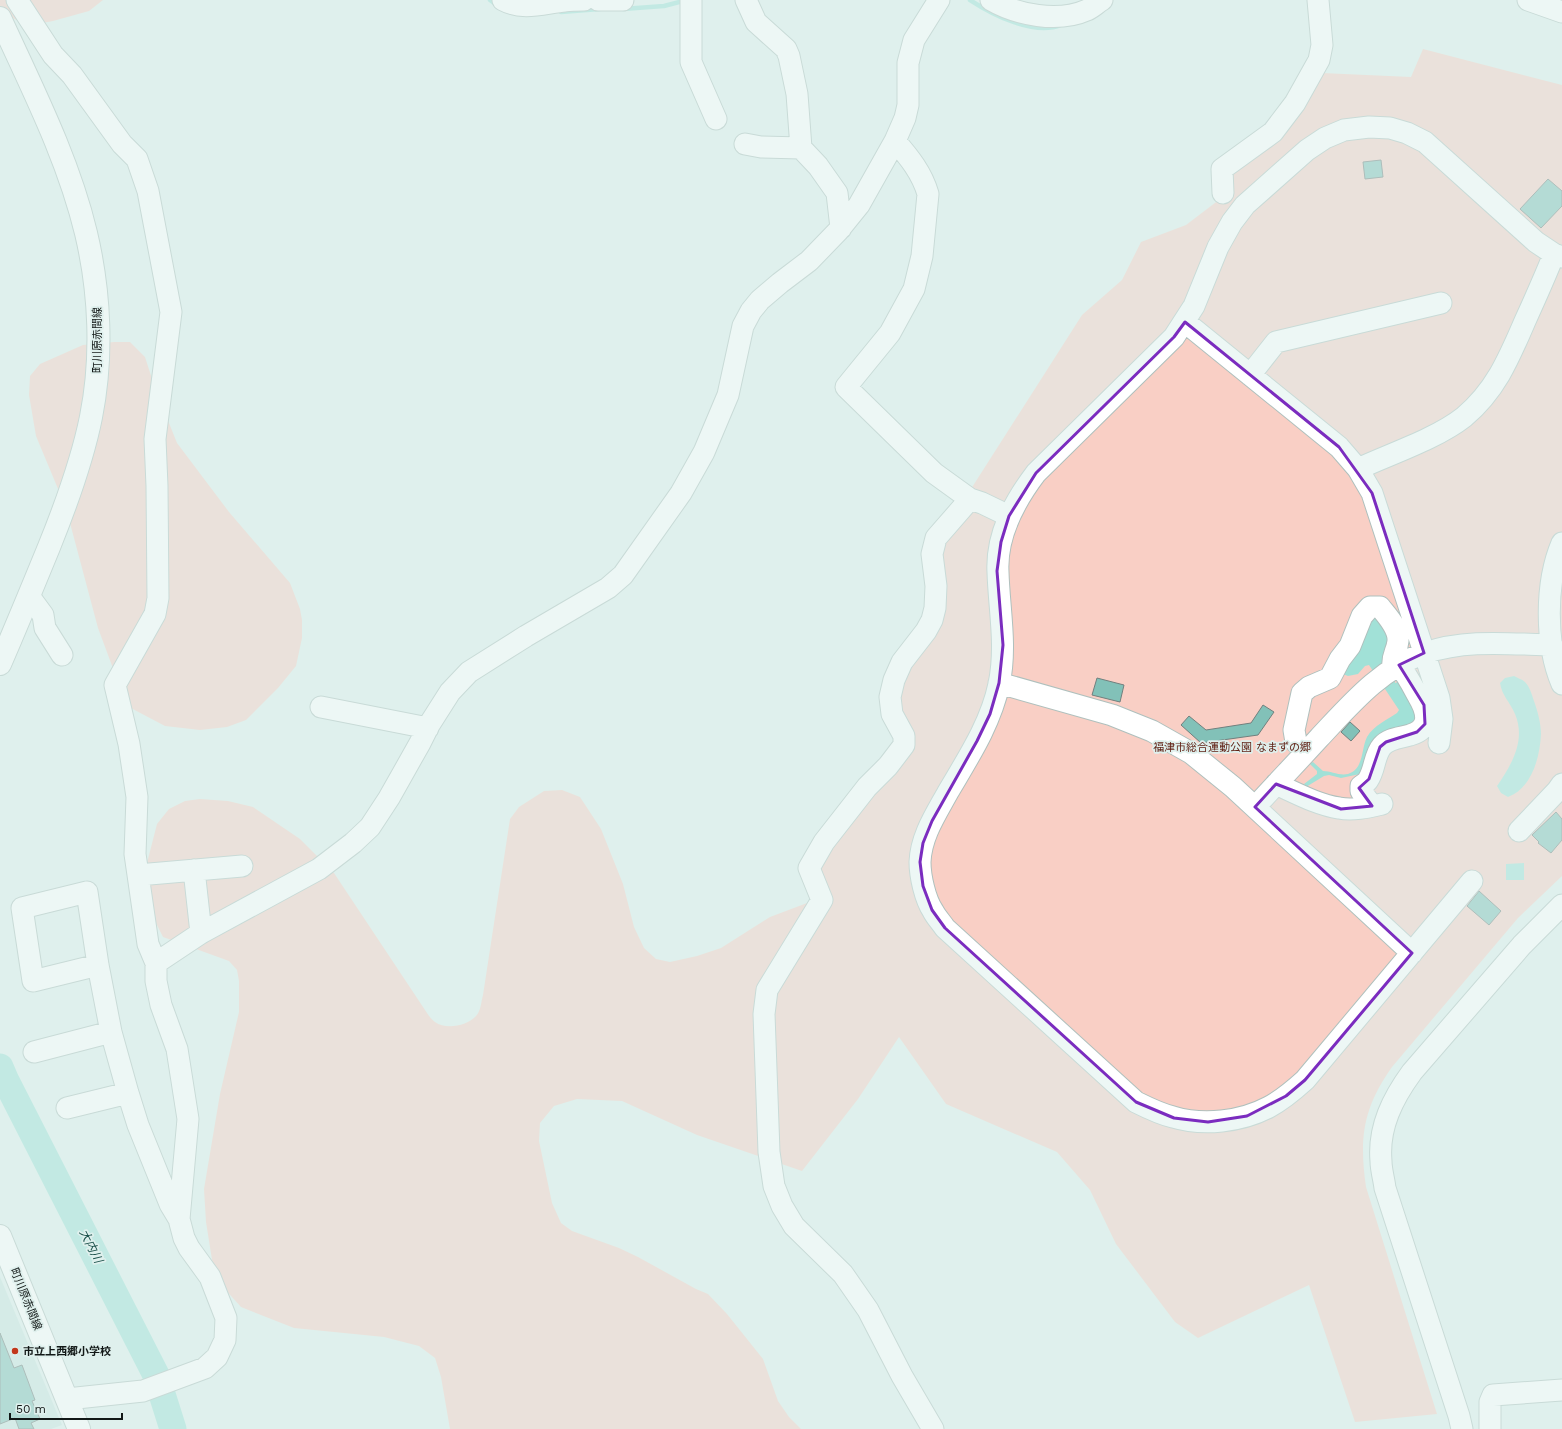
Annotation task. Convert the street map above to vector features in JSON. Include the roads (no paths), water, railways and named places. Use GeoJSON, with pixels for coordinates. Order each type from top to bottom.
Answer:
{"type":"FeatureCollection","features":[{"type":"Feature","properties":{"kind":"main road","name":"町川原赤間線"},"geometry":{"type":"LineString","coordinates":[[0,18],[63,158],[77,200],[93,267],[97,301],[98,337],[96,379],[91,416],[84,446],[67,503],[0,664]]}},
{"type":"Feature","properties":{"kind":"main road","name":"町川原赤間線"},"geometry":{"type":"LineString","coordinates":[[0,1236],[67,1399],[73,1427]]}},
{"type":"Feature","properties":{"kind":"street"},"geometry":{"type":"LineString","coordinates":[[16,0],[53,56],[72,75],[122,144],[137,159],[148,191],[171,312],[155,440],[158,598],[155,614],[115,684],[129,744],[137,797],[135,854],[148,944],[156,963],[156,981],[159,997],[177,1049],[188,1119],[178,1219]]}},
{"type":"Feature","properties":{"kind":"street"},"geometry":{"type":"LineString","coordinates":[[503,0],[520,5],[538,5],[584,0]]}},
{"type":"Feature","properties":{"kind":"street"},"geometry":{"type":"LineString","coordinates":[[598,0],[623,0]]}},
{"type":"Feature","properties":{"kind":"street"},"geometry":{"type":"LineString","coordinates":[[691,0],[691,62],[716,119]]}},
{"type":"Feature","properties":{"kind":"street"},"geometry":{"type":"LineString","coordinates":[[746,0],[756,22],[786,49],[789,56],[797,94],[802,148],[818,166],[837,193],[841,228]]}},
{"type":"Feature","properties":{"kind":"street"},"geometry":{"type":"LineString","coordinates":[[156,963],[201,933],[319,869],[353,843],[370,827],[389,798],[450,692],[469,672],[526,636],[603,591],[624,575],[681,493],[704,452],[728,395],[743,326],[751,310],[780,283],[809,261],[841,228],[859,205],[895,141],[905,118],[908,105],[908,62],[914,40],[939,0]]}},
{"type":"Feature","properties":{"kind":"street"},"geometry":{"type":"LineString","coordinates":[[991,0],[1002,6],[1034,16],[1071,14],[1088,10],[1102,0]]}},
{"type":"Feature","properties":{"kind":"street"},"geometry":{"type":"LineString","coordinates":[[1223,192],[1222,169],[1273,132],[1295,103],[1319,60],[1322,45],[1318,0]]}},
{"type":"Feature","properties":{"kind":"street"},"geometry":{"type":"LineString","coordinates":[[1528,0],[1562,12]]}},
{"type":"Feature","properties":{"kind":"street"},"geometry":{"type":"LineString","coordinates":[[1358,469],[1442,431],[1463,418],[1478,404],[1490,390],[1508,362],[1558,256],[1536,242],[1425,142],[1407,133],[1390,128],[1369,127],[1344,130],[1325,138],[1307,150],[1245,205],[1232,222],[1218,247],[1194,306],[1174,337],[1079,429],[1036,473],[1022,492],[1009,516],[1001,542],[998,571],[1003,645],[999,683],[990,714],[981,734],[932,821],[923,843],[920,862],[923,886],[932,910],[945,928],[1136,1102],[1174,1118],[1208,1122],[1247,1116],[1268,1108],[1286,1096],[1305,1080],[1472,880]]}},
{"type":"Feature","properties":{"kind":"street"},"geometry":{"type":"LineString","coordinates":[[895,141],[913,162],[928,194],[922,256],[914,289],[890,333],[846,387],[934,473],[970,499],[1009,516]]}},
{"type":"Feature","properties":{"kind":"street"},"geometry":{"type":"LineString","coordinates":[[745,144],[761,147],[802,148]]}},
{"type":"Feature","properties":{"kind":"street"},"geometry":{"type":"LineString","coordinates":[[1250,375],[1276,342],[1441,303]]}},
{"type":"Feature","properties":{"kind":"street"},"geometry":{"type":"LineString","coordinates":[[1185,322],[1339,447],[1358,469],[1372,493],[1439,698],[1442,719],[1439,743]]}},
{"type":"Feature","properties":{"kind":"street"},"geometry":{"type":"LineString","coordinates":[[933,1429],[902,1376],[868,1310],[843,1274],[794,1226],[779,1199],[774,1186],[769,1152],[764,1014],[768,990],[822,900],[809,868],[824,842],[866,787],[888,766],[904,745],[904,736],[892,714],[890,697],[894,680],[902,662],[926,632],[932,620],[935,608],[936,586],[932,554],[936,538],[970,499]]}},
{"type":"Feature","properties":{"kind":"street"},"geometry":{"type":"LineString","coordinates":[[1562,543],[1554,572],[1550,598],[1552,645],[1562,684]]}},
{"type":"Feature","properties":{"kind":"street"},"geometry":{"type":"LineString","coordinates":[[29,596],[43,615],[45,628],[62,655]]}},
{"type":"Feature","properties":{"kind":"street"},"geometry":{"type":"LineString","coordinates":[[1276,784],[1334,807],[1353,809],[1377,805],[1361,791],[1361,786],[1369,779],[1380,747],[1386,742],[1417,732],[1425,724],[1426,717],[1424,705],[1409,678],[1396,667],[1392,661],[1398,640],[1396,630],[1380,607],[1370,607],[1362,616],[1350,646],[1340,659],[1330,678],[1309,687],[1302,692],[1294,730],[1294,738],[1306,752]]}},
{"type":"Feature","properties":{"kind":"street"},"geometry":{"type":"LineString","coordinates":[[1255,807],[1353,702],[1374,682],[1396,667],[1424,653],[1472,643],[1552,645]]}},
{"type":"Feature","properties":{"kind":"street"},"geometry":{"type":"LineString","coordinates":[[1330,678],[1336,688],[1353,702]]}},
{"type":"Feature","properties":{"kind":"street"},"geometry":{"type":"LineString","coordinates":[[999,683],[1112,715],[1152,731],[1191,753],[1215,771],[1255,807],[1412,953]]}},
{"type":"Feature","properties":{"kind":"street"},"geometry":{"type":"LineString","coordinates":[[321,706],[428,728]]}},
{"type":"Feature","properties":{"kind":"street"},"geometry":{"type":"LineString","coordinates":[[1519,831],[1562,784]]}},
{"type":"Feature","properties":{"kind":"street"},"geometry":{"type":"LineString","coordinates":[[138,875],[242,866]]}},
{"type":"Feature","properties":{"kind":"street"},"geometry":{"type":"LineString","coordinates":[[194,870],[201,933]]}},
{"type":"Feature","properties":{"kind":"street"},"geometry":{"type":"LineString","coordinates":[[67,1399],[143,1391],[205,1368],[217,1358],[225,1340],[226,1318],[210,1277],[189,1248],[178,1219],[158,1175],[138,1124],[128,1093],[111,1032],[98,965],[87,892],[22,908],[33,981],[98,965]]}},
{"type":"Feature","properties":{"kind":"street"},"geometry":{"type":"LineString","coordinates":[[1462,1429],[1385,1188],[1381,1160],[1381,1134],[1389,1110],[1412,1072],[1522,945],[1562,905]]}},
{"type":"Feature","properties":{"kind":"street"},"geometry":{"type":"LineString","coordinates":[[34,1052],[111,1032]]}},
{"type":"Feature","properties":{"kind":"street"},"geometry":{"type":"LineString","coordinates":[[67,1108],[128,1093]]}},
{"type":"Feature","properties":{"kind":"street"},"geometry":{"type":"LineString","coordinates":[[1490,1429],[1490,1402],[1493,1395],[1562,1390]]}},
{"type":"Feature","properties":{"kind":"waterway"},"geometry":{"type":"LineString","coordinates":[[490,0],[498,6]]}},
{"type":"Feature","properties":{"kind":"waterway"},"geometry":{"type":"LineString","coordinates":[[970,0],[990,12],[1026,26],[1050,28],[1061,25]]}},
{"type":"Feature","properties":{"kind":"waterway"},"geometry":{"type":"LineString","coordinates":[[623,9],[664,6],[683,1]]}},
{"type":"Feature","properties":{"kind":"waterway"},"geometry":{"type":"LineString","coordinates":[[561,12],[600,9]]}},
{"type":"Feature","properties":{"kind":"waterway","name":"大内川"},"geometry":{"type":"LineString","coordinates":[[0,1067],[156,1375],[173,1429]]}},
{"type":"Feature","properties":{"kind":"place","name":"市立上西郷小学校"},"geometry":{"type":"Point","coordinates":[15,1351]}},
{"type":"Feature","properties":{"kind":"park label","name":"福津市総合運動公園 なまずの郷"},"geometry":{"type":"Point","coordinates":[1232,747]}}]}
